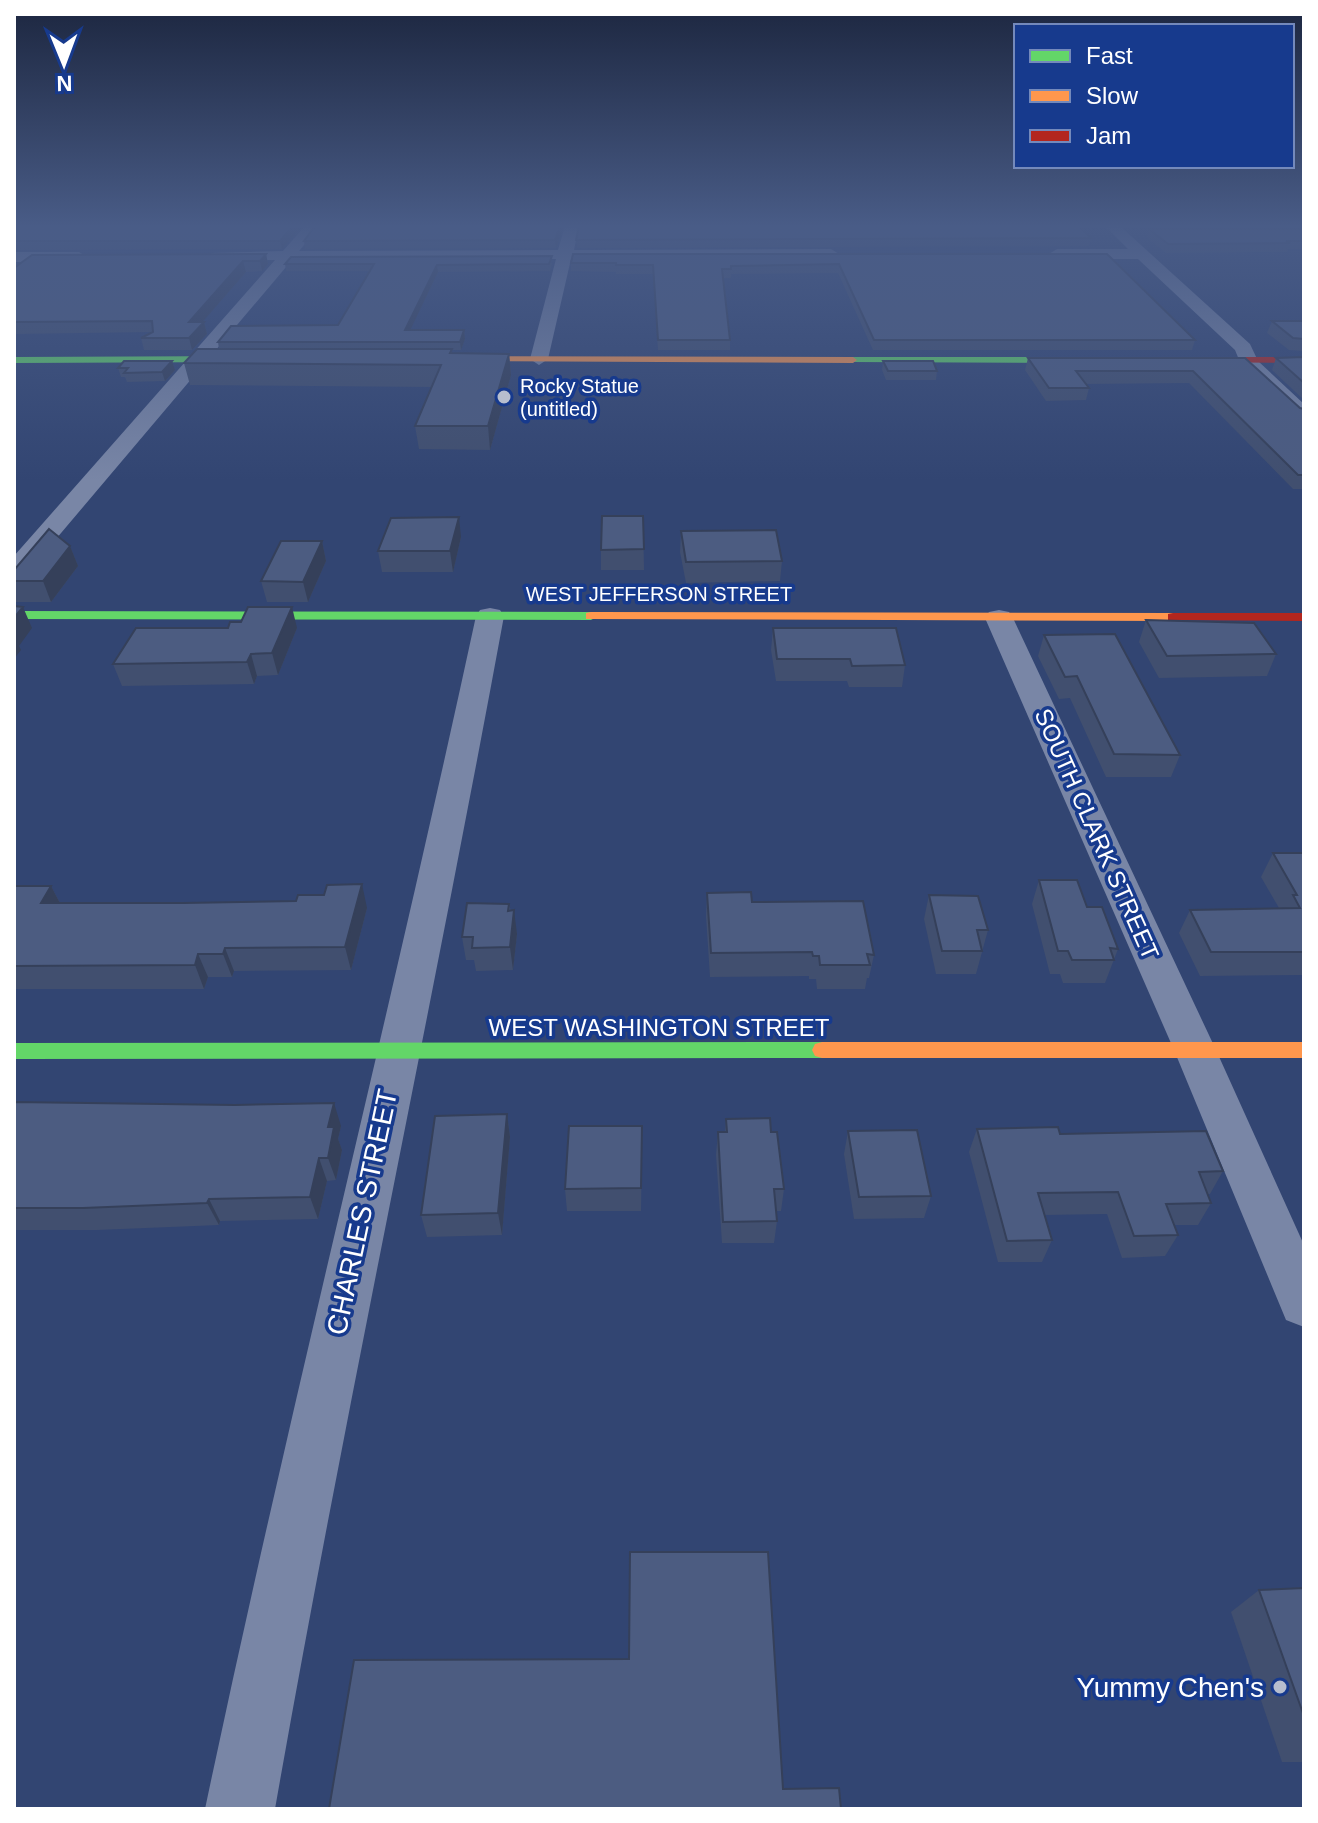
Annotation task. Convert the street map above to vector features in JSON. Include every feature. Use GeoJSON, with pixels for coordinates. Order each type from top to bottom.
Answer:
{"type":"FeatureCollection","features":[{"type":"Feature","properties":{"kind":"street"},"geometry":{"type":"LineString","coordinates":[[14,572],[239,311]]}},
{"type":"Feature","properties":{"kind":"street"},"geometry":{"type":"LineString","coordinates":[[539,359],[551,311]]}},
{"type":"Feature","properties":{"kind":"street"},"geometry":{"type":"LineString","coordinates":[[1203,311],[1243,348],[1248,360],[1304,415]]}},
{"type":"Feature","properties":{"kind":"street"},"geometry":{"type":"LineString","coordinates":[[14,360],[260,359]]}},
{"type":"Feature","properties":{"kind":"street"},"geometry":{"type":"LineString","coordinates":[[430,359],[1110,360]]}},
{"type":"Feature","properties":{"kind":"street"},"geometry":{"type":"LineString","coordinates":[[1172,360],[1304,360]]}},
{"type":"Feature","properties":{"kind":"street","name":"WEST JEFFERSON STREET"},"geometry":{"type":"LineString","coordinates":[[14,615],[1304,617]]}},
{"type":"Feature","properties":{"kind":"street","name":"CHARLES STREET"},"geometry":{"type":"LineString","coordinates":[[240,1809],[291,1545],[455,791],[490,616]]}},
{"type":"Feature","properties":{"kind":"street","name":"SOUTH CLARK STREET"},"geometry":{"type":"LineString","coordinates":[[999,618],[1195,1050],[1304,1303]]}},
{"type":"Feature","properties":{"kind":"street","name":"WEST WASHINGTON STREET"},"geometry":{"type":"LineString","coordinates":[[14,1051],[1304,1050]]}},
{"type":"Feature","properties":{"kind":"building"},"geometry":{"type":"Polygon","coordinates":[[[14,311],[199,311],[189,322],[204,322],[189,338],[141,338],[153,332],[152,321],[14,322],[14,311]]]}},
{"type":"Feature","properties":{"kind":"building"},"geometry":{"type":"Polygon","coordinates":[[[346,311],[414,311],[405,330],[464,330],[460,342],[218,342],[231,326],[338,325],[346,311]]]}},
{"type":"Feature","properties":{"kind":"building"},"geometry":{"type":"Polygon","coordinates":[[[656,311],[727,311],[730,340],[658,340],[656,311]]]}},
{"type":"Feature","properties":{"kind":"building"},"geometry":{"type":"Polygon","coordinates":[[[861,311],[1165,311],[1195,340],[874,340],[861,311]]]}},
{"type":"Feature","properties":{"kind":"building"},"geometry":{"type":"Polygon","coordinates":[[[1272,321],[1304,321],[1304,339],[1293,338],[1272,321]]]}},
{"type":"Feature","properties":{"kind":"building"},"geometry":{"type":"Polygon","coordinates":[[[197,349],[452,349],[450,353],[509,354],[488,426],[415,426],[441,365],[184,363],[197,349]]]}},
{"type":"Feature","properties":{"kind":"building"},"geometry":{"type":"Polygon","coordinates":[[[1304,357],[1304,383],[1276,358],[1304,357]]]}},
{"type":"Feature","properties":{"kind":"building"},"geometry":{"type":"Polygon","coordinates":[[[1028,358],[1245,358],[1304,409],[1304,475],[1298,475],[1193,371],[1076,371],[1089,388],[1049,388],[1028,358]]]}},
{"type":"Feature","properties":{"kind":"building"},"geometry":{"type":"Polygon","coordinates":[[[124,361],[172,361],[162,372],[124,373],[128,368],[118,368],[124,361]]]}},
{"type":"Feature","properties":{"kind":"building"},"geometry":{"type":"Polygon","coordinates":[[[883,361],[933,361],[937,371],[888,371],[883,361]]]}},
{"type":"Feature","properties":{"kind":"building"},"geometry":{"type":"Polygon","coordinates":[[[602,516],[643,516],[644,549],[601,550],[602,516]]]}},
{"type":"Feature","properties":{"kind":"building"},"geometry":{"type":"Polygon","coordinates":[[[459,517],[450,551],[378,551],[391,518],[459,517]]]}},
{"type":"Feature","properties":{"kind":"building"},"geometry":{"type":"Polygon","coordinates":[[[49,529],[70,546],[43,581],[14,581],[14,570],[49,529]]]}},
{"type":"Feature","properties":{"kind":"building"},"geometry":{"type":"Polygon","coordinates":[[[776,530],[782,561],[686,562],[681,531],[776,530]]]}},
{"type":"Feature","properties":{"kind":"building"},"geometry":{"type":"Polygon","coordinates":[[[281,541],[322,541],[303,582],[261,581],[281,541]]]}},
{"type":"Feature","properties":{"kind":"building"},"geometry":{"type":"Polygon","coordinates":[[[14,606],[23,607],[14,618],[14,606]]]}},
{"type":"Feature","properties":{"kind":"building"},"geometry":{"type":"Polygon","coordinates":[[[248,607],[292,607],[272,653],[251,654],[247,662],[113,664],[136,628],[228,628],[230,622],[241,622],[248,607]]]}},
{"type":"Feature","properties":{"kind":"building"},"geometry":{"type":"Polygon","coordinates":[[[1146,620],[1254,623],[1276,654],[1167,656],[1146,620]]]}},
{"type":"Feature","properties":{"kind":"building"},"geometry":{"type":"Polygon","coordinates":[[[773,628],[896,628],[905,665],[852,666],[850,659],[777,659],[773,628]]]}},
{"type":"Feature","properties":{"kind":"building"},"geometry":{"type":"Polygon","coordinates":[[[1115,634],[1180,755],[1114,754],[1077,676],[1065,677],[1044,635],[1115,634]]]}},
{"type":"Feature","properties":{"kind":"building"},"geometry":{"type":"Polygon","coordinates":[[[1273,853],[1304,853],[1304,952],[1211,952],[1190,910],[1300,908],[1293,895],[1297,895],[1273,853]]]}},
{"type":"Feature","properties":{"kind":"building"},"geometry":{"type":"Polygon","coordinates":[[[1039,880],[1077,880],[1087,907],[1102,907],[1118,949],[1110,948],[1114,960],[1072,960],[1068,951],[1058,951],[1039,880]]]}},
{"type":"Feature","properties":{"kind":"building"},"geometry":{"type":"Polygon","coordinates":[[[362,884],[345,947],[225,948],[223,954],[198,954],[195,965],[14,966],[14,886],[51,886],[41,903],[183,903],[296,901],[298,895],[324,895],[327,885],[362,884]]]}},
{"type":"Feature","properties":{"kind":"building"},"geometry":{"type":"Polygon","coordinates":[[[751,892],[752,902],[863,901],[874,955],[867,954],[870,965],[820,965],[819,956],[813,956],[812,952],[711,953],[707,893],[751,892]]]}},
{"type":"Feature","properties":{"kind":"building"},"geometry":{"type":"Polygon","coordinates":[[[929,895],[978,896],[988,930],[977,930],[982,951],[942,951],[929,895]]]}},
{"type":"Feature","properties":{"kind":"building"},"geometry":{"type":"Polygon","coordinates":[[[467,903],[509,904],[508,911],[514,910],[510,947],[472,948],[473,937],[462,937],[467,903]]]}},
{"type":"Feature","properties":{"kind":"building"},"geometry":{"type":"Polygon","coordinates":[[[14,1102],[334,1103],[328,1127],[334,1127],[328,1158],[319,1158],[310,1197],[209,1199],[207,1203],[83,1208],[14,1208],[14,1102]]]}},
{"type":"Feature","properties":{"kind":"building"},"geometry":{"type":"Polygon","coordinates":[[[507,1114],[498,1213],[421,1215],[435,1116],[507,1114]]]}},
{"type":"Feature","properties":{"kind":"building"},"geometry":{"type":"Polygon","coordinates":[[[770,1118],[771,1132],[777,1132],[784,1189],[774,1189],[777,1221],[723,1222],[718,1132],[727,1132],[726,1119],[770,1118]]]}},
{"type":"Feature","properties":{"kind":"building"},"geometry":{"type":"Polygon","coordinates":[[[569,1126],[642,1126],[641,1188],[565,1189],[569,1126]]]}},
{"type":"Feature","properties":{"kind":"building"},"geometry":{"type":"Polygon","coordinates":[[[1058,1127],[1060,1134],[1206,1131],[1223,1171],[1199,1172],[1211,1203],[1166,1204],[1178,1235],[1134,1236],[1118,1192],[1038,1193],[1052,1240],[1007,1241],[977,1129],[1058,1127]]]}},
{"type":"Feature","properties":{"kind":"building"},"geometry":{"type":"Polygon","coordinates":[[[917,1130],[931,1196],[859,1197],[848,1131],[917,1130]]]}},
{"type":"Feature","properties":{"kind":"building"},"geometry":{"type":"Polygon","coordinates":[[[630,1552],[768,1552],[783,1789],[839,1788],[841,1809],[329,1809],[354,1660],[629,1659],[630,1552]]]}},
{"type":"Feature","properties":{"kind":"building"},"geometry":{"type":"Polygon","coordinates":[[[1304,1588],[1304,1716],[1259,1590],[1304,1588]]]}},
{"type":"Feature","properties":{"kind":"traffic: fast"},"geometry":{"type":"LineString","coordinates":[[14,360],[248,359]]}},
{"type":"Feature","properties":{"kind":"traffic: fast"},"geometry":{"type":"LineString","coordinates":[[853,360],[1088,360]]}},
{"type":"Feature","properties":{"kind":"traffic: fast"},"geometry":{"type":"LineString","coordinates":[[14,615],[591,616]]}},
{"type":"Feature","properties":{"kind":"traffic: fast"},"geometry":{"type":"LineString","coordinates":[[14,1051],[822,1050]]}},
{"type":"Feature","properties":{"kind":"traffic: slow"},"geometry":{"type":"LineString","coordinates":[[448,359],[853,360]]}},
{"type":"Feature","properties":{"kind":"traffic: slow"},"geometry":{"type":"LineString","coordinates":[[591,616],[1173,617]]}},
{"type":"Feature","properties":{"kind":"traffic: slow"},"geometry":{"type":"LineString","coordinates":[[822,1050],[1304,1050]]}},
{"type":"Feature","properties":{"kind":"traffic: jam"},"geometry":{"type":"LineString","coordinates":[[1188,360],[1304,360]]}},
{"type":"Feature","properties":{"kind":"traffic: jam"},"geometry":{"type":"LineString","coordinates":[[1173,617],[1304,617]]}},
{"type":"Feature","properties":{"kind":"place","name":"Rocky Statue (untitled)"},"geometry":{"type":"Point","coordinates":[504,397]}},
{"type":"Feature","properties":{"kind":"place","name":"Yummy Chen's"},"geometry":{"type":"Point","coordinates":[1280,1687]}}]}
